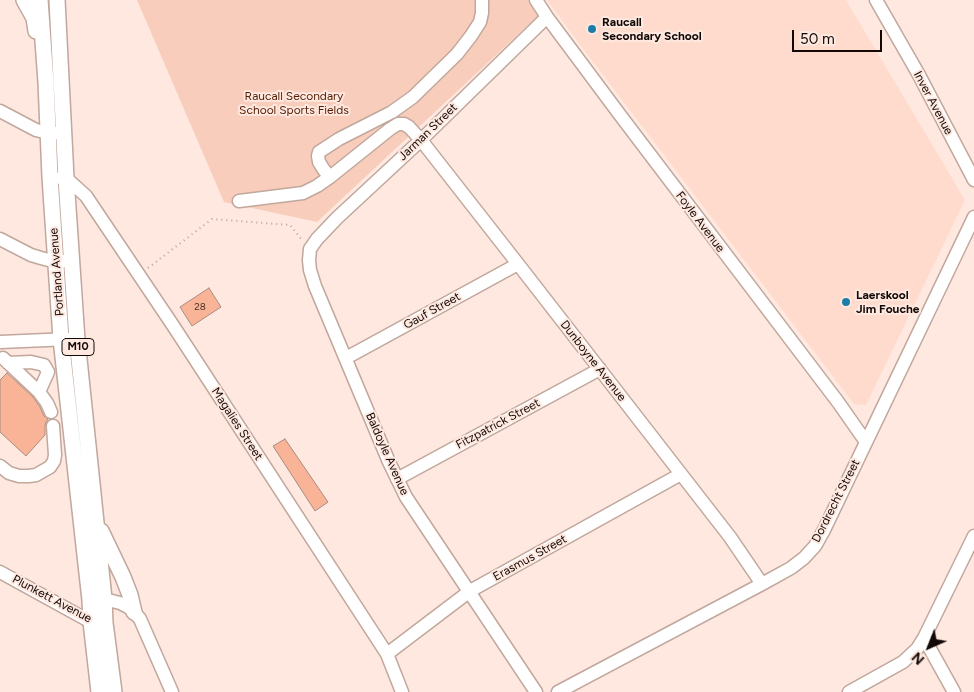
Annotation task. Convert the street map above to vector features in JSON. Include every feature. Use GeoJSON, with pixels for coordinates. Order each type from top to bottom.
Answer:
{"type":"FeatureCollection","features":[{"type":"Feature","properties":{"kind":"main road"},"geometry":{"type":"LineString","coordinates":[[24,0],[34,18],[46,82]]}},
{"type":"Feature","properties":{"kind":"main road","name":"Portland Avenue"},"geometry":{"type":"LineString","coordinates":[[40,0],[62,339],[97,600]]}},
{"type":"Feature","properties":{"kind":"main road","name":"Portland Avenue"},"geometry":{"type":"LineString","coordinates":[[57,0],[77,340],[96,523],[98,692]]}},
{"type":"Feature","properties":{"kind":"main road"},"geometry":{"type":"LineString","coordinates":[[96,523],[123,577],[134,612]]}},
{"type":"Feature","properties":{"kind":"main road","name":"Portland Avenue"},"geometry":{"type":"LineString","coordinates":[[98,622],[114,692]]}},
{"type":"Feature","properties":{"kind":"street"},"geometry":{"type":"LineString","coordinates":[[239,201],[303,193],[330,177],[319,162],[319,152],[339,139],[392,112],[413,97],[457,54],[471,36],[480,22],[482,0]]}},
{"type":"Feature","properties":{"kind":"street","name":"Foyle Avenue"},"geometry":{"type":"LineString","coordinates":[[536,0],[866,442]]}},
{"type":"Feature","properties":{"kind":"street","name":"Inver Avenue"},"geometry":{"type":"LineString","coordinates":[[876,0],[919,75],[974,180]]}},
{"type":"Feature","properties":{"kind":"street","name":"Jarman Street"},"geometry":{"type":"LineString","coordinates":[[310,249],[337,218],[421,140],[547,17]]}},
{"type":"Feature","properties":{"kind":"street"},"geometry":{"type":"LineString","coordinates":[[0,111],[36,130],[64,132]]}},
{"type":"Feature","properties":{"kind":"street","name":"Dunboyne Avenue"},"geometry":{"type":"LineString","coordinates":[[330,177],[398,124],[404,124],[408,127],[421,140],[600,369],[730,537],[762,584]]}},
{"type":"Feature","properties":{"kind":"street"},"geometry":{"type":"LineString","coordinates":[[50,177],[66,178]]}},
{"type":"Feature","properties":{"kind":"street","name":"Magalies Street"},"geometry":{"type":"LineString","coordinates":[[66,178],[87,198],[174,327],[387,654],[402,692]]}},
{"type":"Feature","properties":{"kind":"street","name":"Dordrecht Street"},"geometry":{"type":"LineString","coordinates":[[558,692],[791,568],[815,546],[974,217]]}},
{"type":"Feature","properties":{"kind":"street"},"geometry":{"type":"LineString","coordinates":[[0,238],[31,255],[56,262],[72,261]]}},
{"type":"Feature","properties":{"kind":"street","name":"Baldoyle Avenue"},"geometry":{"type":"LineString","coordinates":[[310,249],[309,260],[312,278],[397,479],[413,509],[536,692]]}},
{"type":"Feature","properties":{"kind":"street","name":"Gauf Street"},"geometry":{"type":"LineString","coordinates":[[346,358],[518,264]]}},
{"type":"Feature","properties":{"kind":"street"},"geometry":{"type":"LineString","coordinates":[[51,412],[40,392],[4,362],[1,342],[77,340]]}},
{"type":"Feature","properties":{"kind":"street"},"geometry":{"type":"LineString","coordinates":[[4,362],[31,362],[44,365],[48,372],[40,392]]}},
{"type":"Feature","properties":{"kind":"street","name":"Fitzpatrick Street"},"geometry":{"type":"LineString","coordinates":[[397,479],[600,369]]}},
{"type":"Feature","properties":{"kind":"street"},"geometry":{"type":"LineString","coordinates":[[0,466],[9,473],[19,476],[36,475],[50,467],[55,455],[54,426]]}},
{"type":"Feature","properties":{"kind":"street","name":"Erasmus Street"},"geometry":{"type":"LineString","coordinates":[[387,654],[470,592],[681,474]]}},
{"type":"Feature","properties":{"kind":"street"},"geometry":{"type":"LineString","coordinates":[[849,692],[903,662],[917,649],[974,536]]}},
{"type":"Feature","properties":{"kind":"street","name":"Plunkett Avenue"},"geometry":{"type":"LineString","coordinates":[[0,572],[98,622]]}},
{"type":"Feature","properties":{"kind":"street"},"geometry":{"type":"LineString","coordinates":[[97,600],[120,603],[128,607],[140,619],[172,692]]}},
{"type":"Feature","properties":{"kind":"street"},"geometry":{"type":"LineString","coordinates":[[924,638],[954,692]]}},
{"type":"Feature","properties":{"kind":"path"},"geometry":{"type":"LineString","coordinates":[[138,275],[212,219],[290,225],[310,249]]}},
{"type":"Feature","properties":{"kind":"shaded area","name":"Laerskool Jim Fouche"},"geometry":{"type":"Polygon","coordinates":[[[547,0],[846,0],[965,200],[866,405],[854,404],[547,0]]]}},
{"type":"Feature","properties":{"kind":"green space","name":"Raucall Secondary School Sports Fields"},"geometry":{"type":"Polygon","coordinates":[[[137,0],[528,0],[538,16],[317,222],[224,202],[137,0]]]}},
{"type":"Feature","properties":{"kind":"building"},"geometry":{"type":"Polygon","coordinates":[[[209,288],[221,307],[192,326],[180,307],[209,288]]]}},
{"type":"Feature","properties":{"kind":"building"},"geometry":{"type":"Polygon","coordinates":[[[7,373],[33,397],[44,416],[48,419],[45,426],[45,435],[26,456],[0,432],[0,380],[7,373]]]}},
{"type":"Feature","properties":{"kind":"building"},"geometry":{"type":"Polygon","coordinates":[[[285,439],[328,502],[315,511],[273,446],[285,439]]]}},
{"type":"Feature","properties":{"kind":"place","name":"Raucall Secondary School"},"geometry":{"type":"Point","coordinates":[592,29]}},
{"type":"Feature","properties":{"kind":"place","name":"Laerskool Jim Fouche"},"geometry":{"type":"Point","coordinates":[846,302]}}]}
